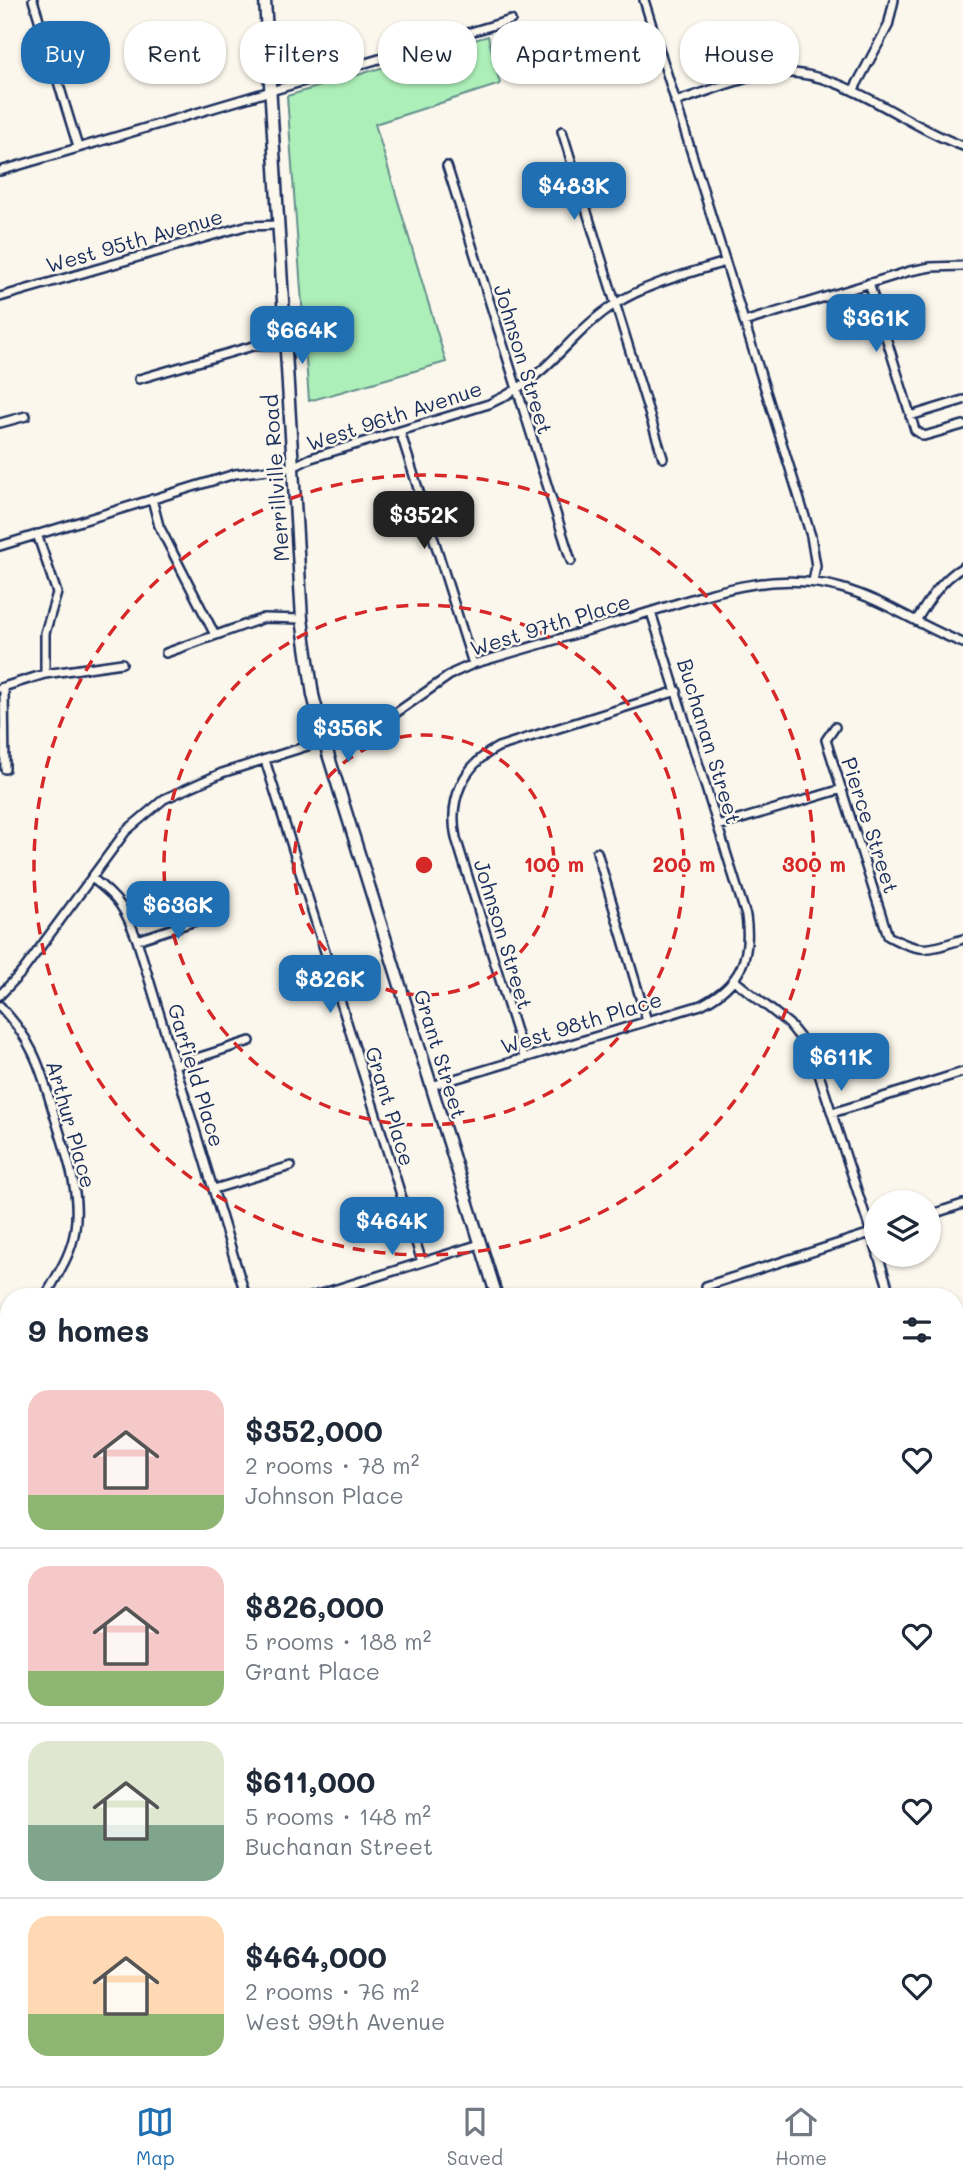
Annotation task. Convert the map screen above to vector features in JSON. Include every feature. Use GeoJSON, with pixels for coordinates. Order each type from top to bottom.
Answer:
{"type":"FeatureCollection","features":[{"type":"Feature","properties":{"kind":"street"},"geometry":{"type":"LineString","coordinates":[[33,0],[78,147]]}},
{"type":"Feature","properties":{"kind":"street","name":"Merrillville Road"},"geometry":{"type":"LineString","coordinates":[[265,0],[302,619],[313,695],[325,741]]}},
{"type":"Feature","properties":{"kind":"street"},"geometry":{"type":"LineString","coordinates":[[644,0],[811,536],[816,566],[813,582]]}},
{"type":"Feature","properties":{"kind":"street"},"geometry":{"type":"LineString","coordinates":[[853,91],[888,26],[894,0]]}},
{"type":"Feature","properties":{"kind":"street"},"geometry":{"type":"LineString","coordinates":[[0,171],[511,20]]}},
{"type":"Feature","properties":{"kind":"street"},"geometry":{"type":"LineString","coordinates":[[675,102],[773,73],[811,75],[853,91],[916,125],[963,146]]}},
{"type":"Feature","properties":{"kind":"street"},"geometry":{"type":"LineString","coordinates":[[562,131],[663,458]]}},
{"type":"Feature","properties":{"kind":"street","name":"Johnson Street"},"geometry":{"type":"LineString","coordinates":[[447,166],[571,561]]}},
{"type":"Feature","properties":{"kind":"street","name":"West 95th Avenue"},"geometry":{"type":"LineString","coordinates":[[0,298],[245,226],[279,225]]}},
{"type":"Feature","properties":{"kind":"street","name":"West 96th Avenue"},"geometry":{"type":"LineString","coordinates":[[0,546],[235,474],[293,467],[312,458],[489,404],[516,391],[544,368],[575,335],[614,305],[649,285],[725,262]]}},
{"type":"Feature","properties":{"kind":"street"},"geometry":{"type":"LineString","coordinates":[[744,322],[869,283],[931,267],[963,266]]}},
{"type":"Feature","properties":{"kind":"street"},"geometry":{"type":"LineString","coordinates":[[869,283],[915,430],[924,436],[963,425]]}},
{"type":"Feature","properties":{"kind":"street"},"geometry":{"type":"LineString","coordinates":[[139,379],[253,346],[286,346]]}},
{"type":"Feature","properties":{"kind":"street"},"geometry":{"type":"LineString","coordinates":[[910,416],[963,400]]}},
{"type":"Feature","properties":{"kind":"street"},"geometry":{"type":"LineString","coordinates":[[0,423],[26,416]]}},
{"type":"Feature","properties":{"kind":"street"},"geometry":{"type":"LineString","coordinates":[[400,431],[473,664]]}},
{"type":"Feature","properties":{"kind":"street"},"geometry":{"type":"LineString","coordinates":[[152,499],[159,526],[215,635]]}},
{"type":"Feature","properties":{"kind":"street"},"geometry":{"type":"LineString","coordinates":[[37,534],[57,593],[45,633],[45,674]]}},
{"type":"Feature","properties":{"kind":"street"},"geometry":{"type":"LineString","coordinates":[[916,621],[944,582],[963,567]]}},
{"type":"Feature","properties":{"kind":"street","name":"West 97th Place"},"geometry":{"type":"LineString","coordinates":[[0,995],[22,972],[126,831],[164,799],[198,782],[383,722],[453,673],[473,664],[745,584],[769,581],[813,582],[871,598],[963,643]]}},
{"type":"Feature","properties":{"kind":"street","name":"Buchanan Street"},"geometry":{"type":"LineString","coordinates":[[651,612],[746,916],[746,953],[734,980]]}},
{"type":"Feature","properties":{"kind":"street"},"geometry":{"type":"LineString","coordinates":[[166,653],[264,618],[302,619]]}},
{"type":"Feature","properties":{"kind":"street"},"geometry":{"type":"LineString","coordinates":[[5,769],[2,688],[45,674],[122,663]]}},
{"type":"Feature","properties":{"kind":"street","name":"Johnson Street"},"geometry":{"type":"LineString","coordinates":[[524,1057],[453,825],[454,803],[462,780],[484,754],[498,747],[677,691]]}},
{"type":"Feature","properties":{"kind":"street","name":"Pierce Street"},"geometry":{"type":"LineString","coordinates":[[835,727],[825,740],[888,936],[910,948],[934,948],[963,939]]}},
{"type":"Feature","properties":{"kind":"street","name":"Grant Street"},"geometry":{"type":"LineString","coordinates":[[325,741],[494,1288]]}},
{"type":"Feature","properties":{"kind":"street","name":"Grant Place"},"geometry":{"type":"LineString","coordinates":[[265,760],[422,1262]]}},
{"type":"Feature","properties":{"kind":"street"},"geometry":{"type":"LineString","coordinates":[[719,826],[842,789]]}},
{"type":"Feature","properties":{"kind":"street"},"geometry":{"type":"LineString","coordinates":[[597,852],[647,1021]]}},
{"type":"Feature","properties":{"kind":"street","name":"Garfield Place"},"geometry":{"type":"LineString","coordinates":[[92,878],[116,896],[127,914],[137,940],[243,1288]]}},
{"type":"Feature","properties":{"kind":"street"},"geometry":{"type":"LineString","coordinates":[[137,940],[211,916]]}},
{"type":"Feature","properties":{"kind":"street"},"geometry":{"type":"LineString","coordinates":[[734,980],[789,1024],[812,1053],[864,1204]]}},
{"type":"Feature","properties":{"kind":"street","name":"West 98th Place"},"geometry":{"type":"LineString","coordinates":[[431,1086],[701,1004],[717,996],[734,980]]}},
{"type":"Feature","properties":{"kind":"street","name":"Arthur Place"},"geometry":{"type":"LineString","coordinates":[[0,1006],[20,1029],[32,1050],[42,1074],[71,1172],[76,1210],[75,1230],[69,1253],[50,1288]]}},
{"type":"Feature","properties":{"kind":"street"},"geometry":{"type":"LineString","coordinates":[[176,1065],[250,1041]]}},
{"type":"Feature","properties":{"kind":"street"},"geometry":{"type":"LineString","coordinates":[[832,1113],[963,1072]]}},
{"type":"Feature","properties":{"kind":"street"},"geometry":{"type":"LineString","coordinates":[[214,1189],[291,1166]]}},
{"type":"Feature","properties":{"kind":"street"},"geometry":{"type":"LineString","coordinates":[[941,1211],[963,1204]]}},
{"type":"Feature","properties":{"kind":"street"},"geometry":{"type":"LineString","coordinates":[[706,1286],[864,1235]]}},
{"type":"Feature","properties":{"kind":"street"},"geometry":{"type":"LineString","coordinates":[[340,1288],[480,1244]]}},
{"type":"Feature","properties":{"kind":"street"},"geometry":{"type":"LineString","coordinates":[[881,1267],[888,1288]]}},
{"type":"Feature","properties":{"kind":"green space"},"geometry":{"type":"Polygon","coordinates":[[[488,36],[491,48],[491,84],[500,84],[375,124],[446,362],[309,401],[287,96],[327,84],[364,84],[364,73],[378,69],[378,84],[477,84],[477,39],[488,36]]]}}]}
